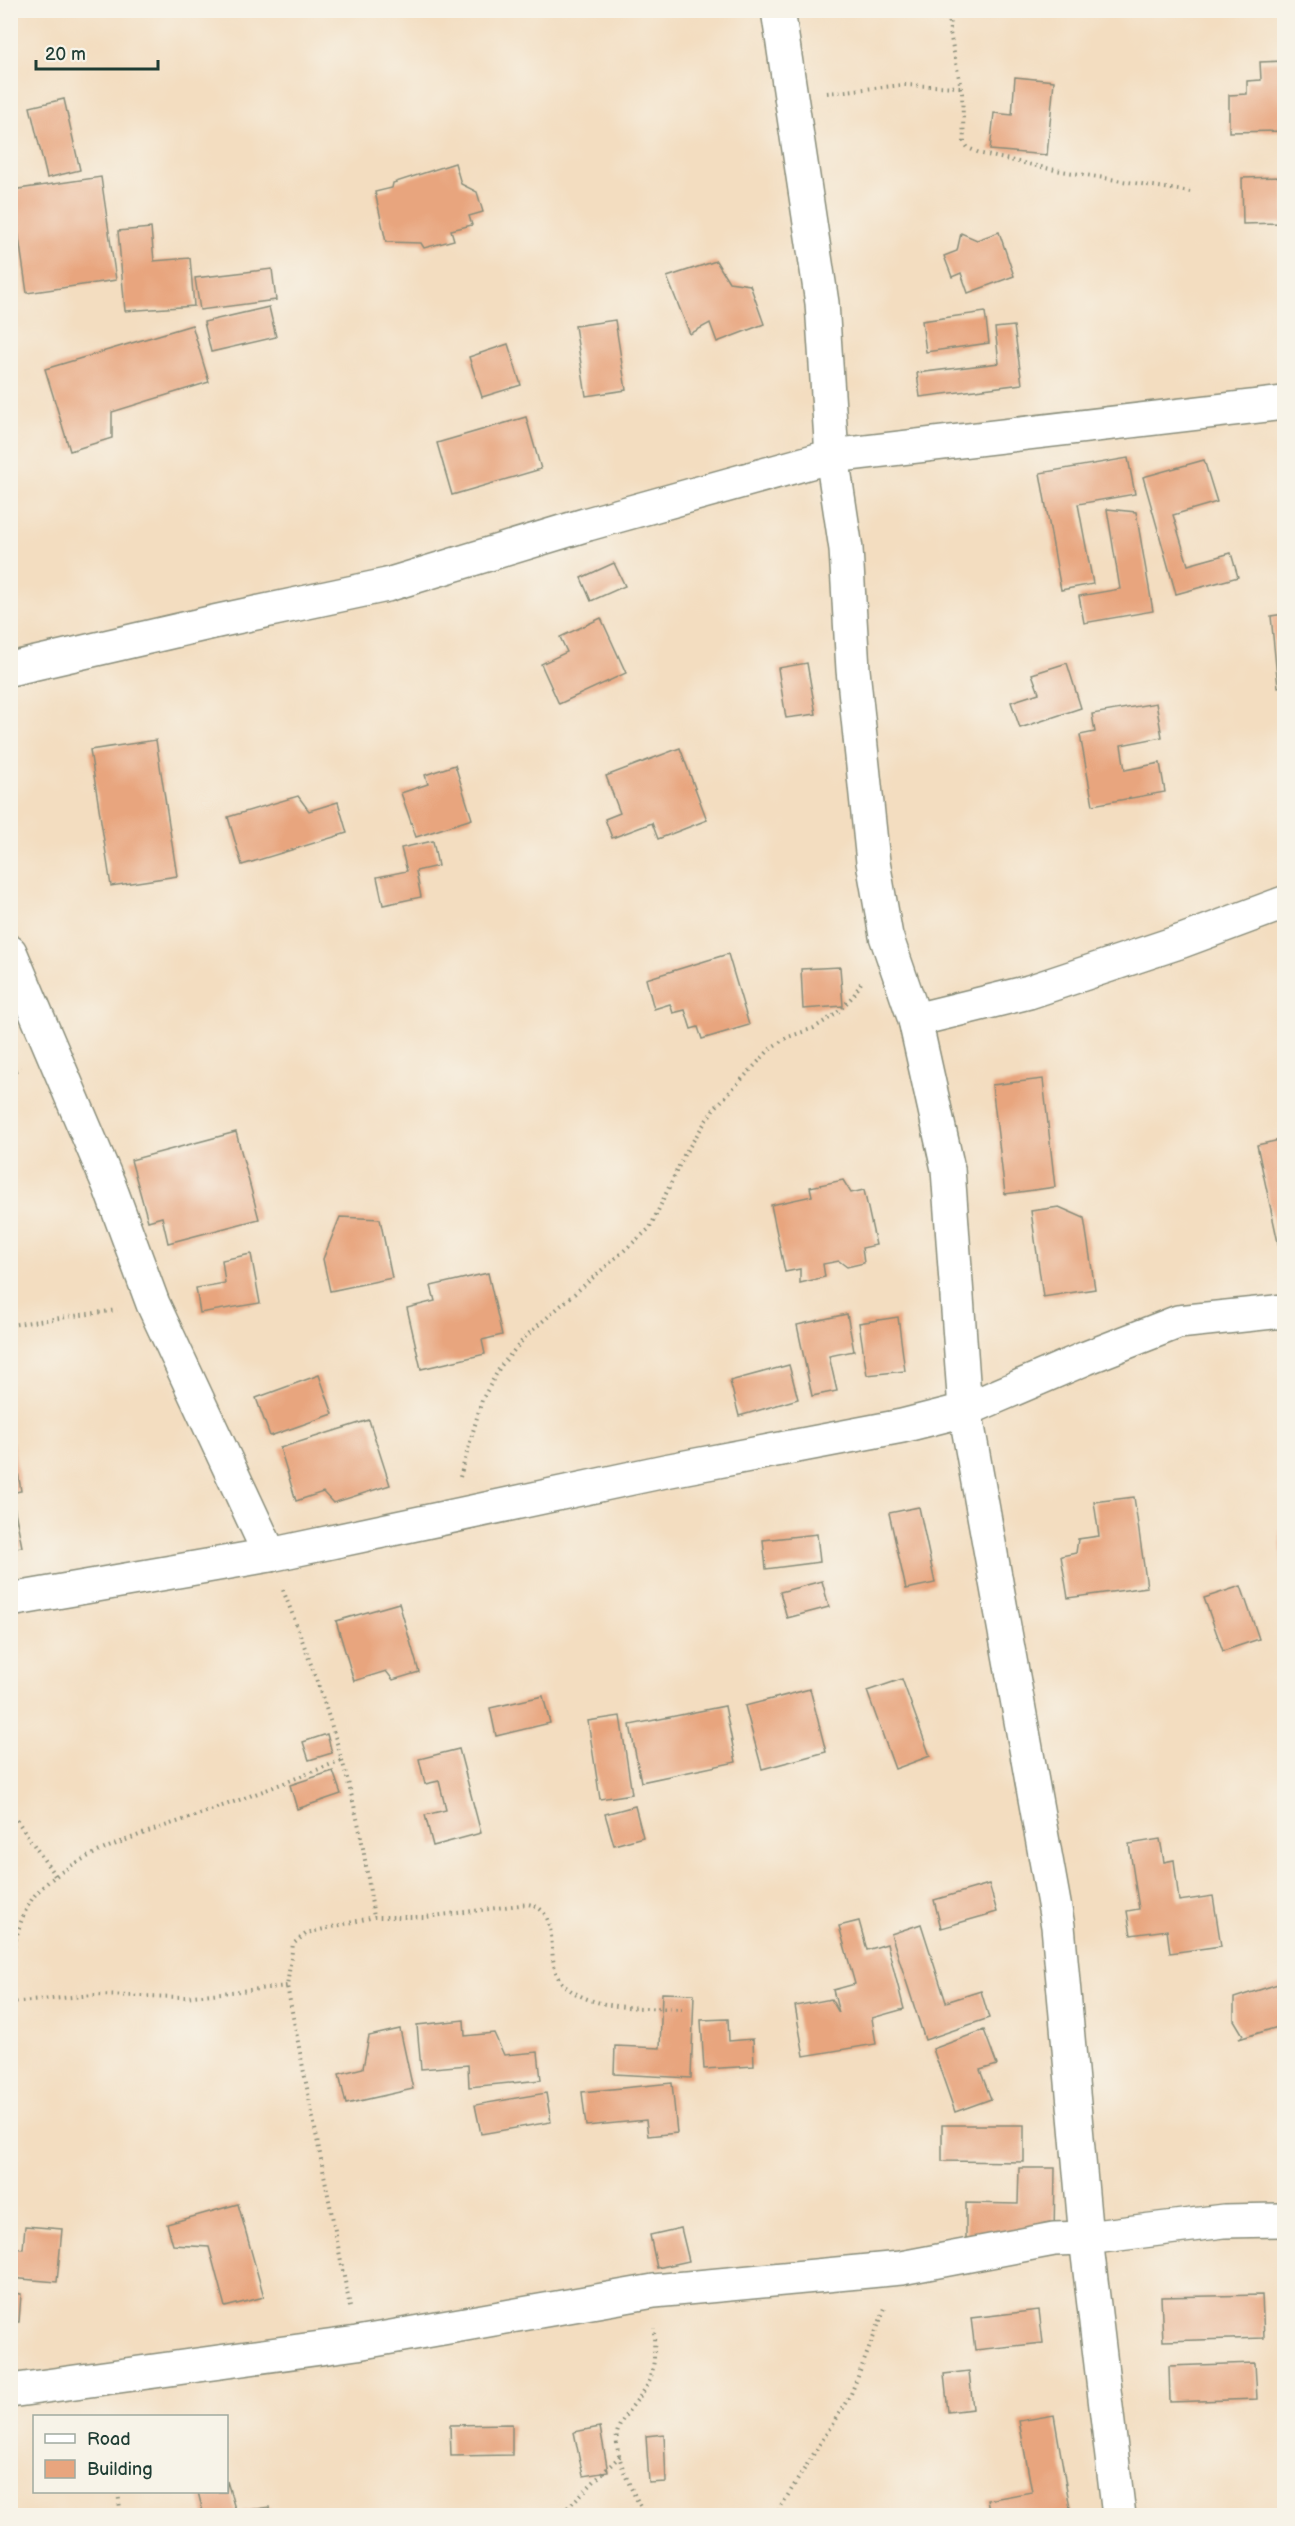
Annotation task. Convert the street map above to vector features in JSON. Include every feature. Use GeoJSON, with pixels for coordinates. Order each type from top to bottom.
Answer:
{"type":"FeatureCollection","features":[{"type":"Feature","properties":{"kind":"street"},"geometry":{"type":"LineString","coordinates":[[778,10],[822,303],[832,456],[846,549],[853,670],[873,862],[886,936],[915,1020],[948,1169],[965,1410],[1058,1926],[1086,2238],[1119,2516]]}},
{"type":"Feature","properties":{"kind":"street"},"geometry":{"type":"LineString","coordinates":[[10,669],[387,585],[588,524],[832,456],[1284,403]]}},
{"type":"Feature","properties":{"kind":"street"},"geometry":{"type":"LineString","coordinates":[[915,1020],[1029,992],[1182,941],[1284,903]]}},
{"type":"Feature","properties":{"kind":"street"},"geometry":{"type":"LineString","coordinates":[[10,952],[110,1185],[153,1304],[270,1556]]}},
{"type":"Feature","properties":{"kind":"street"},"geometry":{"type":"LineString","coordinates":[[10,1600],[270,1556],[665,1471],[902,1426],[965,1410],[1086,1358],[1178,1322],[1284,1311]]}},
{"type":"Feature","properties":{"kind":"street"},"geometry":{"type":"LineString","coordinates":[[10,2391],[357,2343],[654,2291],[901,2268],[1054,2239],[1086,2238],[1224,2221],[1284,2220]]}},
{"type":"Feature","properties":{"kind":"path"},"geometry":{"type":"LineString","coordinates":[[949,10],[950,33],[965,114],[964,142],[968,148],[982,154],[1055,170],[1190,192]]}},
{"type":"Feature","properties":{"kind":"path"},"geometry":{"type":"LineString","coordinates":[[790,91],[835,94],[903,85],[961,87]]}},
{"type":"Feature","properties":{"kind":"path"},"geometry":{"type":"LineString","coordinates":[[450,1516],[482,1400],[500,1366],[527,1335],[650,1228],[684,1155],[713,1110],[772,1047],[788,1037],[814,1028],[836,1014],[854,995],[886,936]]}},
{"type":"Feature","properties":{"kind":"path"},"geometry":{"type":"LineString","coordinates":[[10,1325],[153,1304]]}},
{"type":"Feature","properties":{"kind":"path"},"geometry":{"type":"LineString","coordinates":[[270,1556],[315,1673],[342,1760],[359,1827],[374,1917]]}},
{"type":"Feature","properties":{"kind":"path"},"geometry":{"type":"LineString","coordinates":[[10,1963],[18,1926],[34,1896],[55,1876],[117,1843],[342,1760]]}},
{"type":"Feature","properties":{"kind":"path"},"geometry":{"type":"LineString","coordinates":[[10,1810],[55,1876]]}},
{"type":"Feature","properties":{"kind":"path"},"geometry":{"type":"LineString","coordinates":[[357,2343],[287,1986],[293,1944],[307,1933],[374,1917],[425,1917],[528,1904],[537,1905],[545,1912],[550,1922],[554,1967],[564,1985],[586,1999],[616,2006],[681,2009]]}},
{"type":"Feature","properties":{"kind":"path"},"geometry":{"type":"LineString","coordinates":[[10,2003],[93,1995],[184,1997],[287,1986]]}},
{"type":"Feature","properties":{"kind":"path"},"geometry":{"type":"LineString","coordinates":[[775,2516],[851,2394],[901,2268]]}},
{"type":"Feature","properties":{"kind":"path"},"geometry":{"type":"LineString","coordinates":[[646,2516],[626,2481],[617,2433],[631,2407],[649,2382],[654,2359],[654,2291]]}},
{"type":"Feature","properties":{"kind":"path"},"geometry":{"type":"LineString","coordinates":[[559,2516],[620,2456]]}},
{"type":"Feature","properties":{"kind":"path"},"geometry":{"type":"LineString","coordinates":[[118,2493],[121,2516]]}},
{"type":"Feature","properties":{"kind":"building"},"geometry":{"type":"Polygon","coordinates":[[[1284,61],[1284,131],[1229,132],[1229,95],[1247,94],[1247,81],[1261,80],[1260,62],[1284,61]]]}},
{"type":"Feature","properties":{"kind":"building"},"geometry":{"type":"Polygon","coordinates":[[[1015,77],[1054,81],[1047,155],[990,150],[994,113],[1012,115],[1015,77]]]}},
{"type":"Feature","properties":{"kind":"building"},"geometry":{"type":"Polygon","coordinates":[[[64,99],[80,170],[47,178],[30,107],[64,99]]]}},
{"type":"Feature","properties":{"kind":"building"},"geometry":{"type":"Polygon","coordinates":[[[455,163],[461,184],[477,192],[483,212],[469,216],[472,225],[451,230],[454,240],[424,248],[421,243],[386,242],[375,192],[392,188],[393,183],[455,163]]]}},
{"type":"Feature","properties":{"kind":"building"},"geometry":{"type":"Polygon","coordinates":[[[101,177],[116,280],[27,293],[12,190],[101,177]]]}},
{"type":"Feature","properties":{"kind":"building"},"geometry":{"type":"Polygon","coordinates":[[[1284,177],[1284,223],[1243,224],[1242,178],[1284,177]]]}},
{"type":"Feature","properties":{"kind":"building"},"geometry":{"type":"Polygon","coordinates":[[[151,228],[154,261],[190,258],[194,306],[125,311],[118,231],[151,228]]]}},
{"type":"Feature","properties":{"kind":"building"},"geometry":{"type":"Polygon","coordinates":[[[999,232],[1014,276],[968,293],[961,273],[952,277],[944,256],[957,251],[961,233],[977,240],[999,232]]]}},
{"type":"Feature","properties":{"kind":"building"},"geometry":{"type":"Polygon","coordinates":[[[716,261],[729,282],[750,285],[764,324],[717,342],[710,323],[690,334],[667,277],[716,261]]]}},
{"type":"Feature","properties":{"kind":"building"},"geometry":{"type":"Polygon","coordinates":[[[272,269],[276,300],[200,310],[195,278],[272,269]]]}},
{"type":"Feature","properties":{"kind":"building"},"geometry":{"type":"Polygon","coordinates":[[[269,307],[276,337],[211,352],[204,322],[269,307]]]}},
{"type":"Feature","properties":{"kind":"building"},"geometry":{"type":"Polygon","coordinates":[[[985,312],[989,343],[926,352],[922,321],[985,312]]]}},
{"type":"Feature","properties":{"kind":"building"},"geometry":{"type":"Polygon","coordinates":[[[615,320],[626,390],[586,396],[575,326],[615,320]]]}},
{"type":"Feature","properties":{"kind":"building"},"geometry":{"type":"Polygon","coordinates":[[[192,325],[209,382],[112,412],[112,438],[70,451],[45,369],[192,325]]]}},
{"type":"Feature","properties":{"kind":"building"},"geometry":{"type":"Polygon","coordinates":[[[1014,326],[1022,384],[920,397],[917,373],[999,363],[995,328],[1014,326]]]}},
{"type":"Feature","properties":{"kind":"building"},"geometry":{"type":"Polygon","coordinates":[[[508,344],[521,385],[482,397],[469,357],[508,344]]]}},
{"type":"Feature","properties":{"kind":"building"},"geometry":{"type":"Polygon","coordinates":[[[526,417],[541,469],[452,495],[437,443],[526,417]]]}},
{"type":"Feature","properties":{"kind":"building"},"geometry":{"type":"Polygon","coordinates":[[[1128,458],[1135,494],[1078,504],[1093,584],[1061,590],[1040,473],[1128,458]]]}},
{"type":"Feature","properties":{"kind":"building"},"geometry":{"type":"Polygon","coordinates":[[[1204,460],[1217,502],[1173,515],[1188,565],[1231,553],[1238,577],[1176,594],[1143,477],[1204,460]]]}},
{"type":"Feature","properties":{"kind":"building"},"geometry":{"type":"Polygon","coordinates":[[[1107,509],[1136,512],[1153,611],[1084,623],[1079,596],[1120,589],[1107,509]]]}},
{"type":"Feature","properties":{"kind":"building"},"geometry":{"type":"Polygon","coordinates":[[[614,563],[625,586],[591,601],[581,578],[614,563]]]}},
{"type":"Feature","properties":{"kind":"building"},"geometry":{"type":"Polygon","coordinates":[[[1284,614],[1284,686],[1278,687],[1271,616],[1284,614]]]}},
{"type":"Feature","properties":{"kind":"building"},"geometry":{"type":"Polygon","coordinates":[[[601,618],[626,673],[559,704],[541,664],[567,652],[560,637],[601,618]]]}},
{"type":"Feature","properties":{"kind":"building"},"geometry":{"type":"Polygon","coordinates":[[[807,663],[816,714],[786,718],[778,668],[807,663]]]}},
{"type":"Feature","properties":{"kind":"building"},"geometry":{"type":"Polygon","coordinates":[[[1067,663],[1081,708],[1020,728],[1011,702],[1039,693],[1032,674],[1067,663]]]}},
{"type":"Feature","properties":{"kind":"building"},"geometry":{"type":"Polygon","coordinates":[[[1156,703],[1162,737],[1121,745],[1125,770],[1160,763],[1165,792],[1093,805],[1080,735],[1095,732],[1092,714],[1156,703]]]}},
{"type":"Feature","properties":{"kind":"building"},"geometry":{"type":"Polygon","coordinates":[[[156,740],[177,876],[111,886],[90,750],[156,740]]]}},
{"type":"Feature","properties":{"kind":"building"},"geometry":{"type":"Polygon","coordinates":[[[680,748],[707,820],[658,839],[652,823],[612,838],[605,819],[620,813],[606,776],[680,748]]]}},
{"type":"Feature","properties":{"kind":"building"},"geometry":{"type":"Polygon","coordinates":[[[455,765],[472,819],[416,837],[401,793],[428,784],[425,775],[455,765]]]}},
{"type":"Feature","properties":{"kind":"building"},"geometry":{"type":"Polygon","coordinates":[[[298,796],[309,811],[338,802],[347,833],[242,865],[228,817],[298,796]]]}},
{"type":"Feature","properties":{"kind":"building"},"geometry":{"type":"Polygon","coordinates":[[[433,841],[438,866],[416,871],[421,897],[383,905],[377,877],[407,871],[401,848],[433,841]]]}},
{"type":"Feature","properties":{"kind":"building"},"geometry":{"type":"Polygon","coordinates":[[[728,954],[749,1025],[702,1039],[698,1027],[691,1029],[685,1010],[673,1013],[670,1004],[654,1009],[646,979],[728,954]]]}},
{"type":"Feature","properties":{"kind":"building"},"geometry":{"type":"Polygon","coordinates":[[[840,967],[843,1006],[803,1009],[801,969],[840,967]]]}},
{"type":"Feature","properties":{"kind":"building"},"geometry":{"type":"Polygon","coordinates":[[[1043,1079],[1055,1187],[1005,1194],[992,1085],[1043,1079]]]}},
{"type":"Feature","properties":{"kind":"building"},"geometry":{"type":"Polygon","coordinates":[[[236,1132],[259,1219],[168,1243],[162,1217],[148,1221],[131,1160],[236,1132]]]}},
{"type":"Feature","properties":{"kind":"building"},"geometry":{"type":"Polygon","coordinates":[[[1284,1139],[1284,1246],[1279,1247],[1257,1145],[1284,1139]]]}},
{"type":"Feature","properties":{"kind":"building"},"geometry":{"type":"Polygon","coordinates":[[[843,1180],[851,1193],[864,1190],[876,1245],[862,1248],[864,1263],[847,1267],[839,1261],[823,1264],[825,1277],[800,1283],[800,1269],[785,1272],[771,1205],[812,1196],[810,1187],[843,1180]]]}},
{"type":"Feature","properties":{"kind":"building"},"geometry":{"type":"Polygon","coordinates":[[[1059,1207],[1084,1218],[1095,1289],[1043,1297],[1031,1211],[1059,1207]]]}},
{"type":"Feature","properties":{"kind":"building"},"geometry":{"type":"Polygon","coordinates":[[[340,1217],[380,1219],[392,1278],[330,1291],[323,1259],[340,1217]]]}},
{"type":"Feature","properties":{"kind":"building"},"geometry":{"type":"Polygon","coordinates":[[[251,1254],[260,1303],[200,1313],[196,1288],[225,1283],[222,1260],[251,1254]]]}},
{"type":"Feature","properties":{"kind":"building"},"geometry":{"type":"Polygon","coordinates":[[[488,1273],[502,1335],[482,1340],[485,1354],[421,1369],[407,1308],[435,1301],[431,1286],[488,1273]]]}},
{"type":"Feature","properties":{"kind":"building"},"geometry":{"type":"Polygon","coordinates":[[[847,1314],[854,1351],[829,1356],[837,1391],[812,1396],[797,1325],[847,1314]]]}},
{"type":"Feature","properties":{"kind":"building"},"geometry":{"type":"Polygon","coordinates":[[[898,1317],[905,1371],[867,1375],[859,1323],[898,1317]]]}},
{"type":"Feature","properties":{"kind":"building"},"geometry":{"type":"Polygon","coordinates":[[[789,1365],[798,1399],[739,1416],[730,1381],[789,1365]]]}},
{"type":"Feature","properties":{"kind":"building"},"geometry":{"type":"Polygon","coordinates":[[[319,1375],[333,1414],[270,1436],[256,1398],[319,1375]]]}},
{"type":"Feature","properties":{"kind":"building"},"geometry":{"type":"Polygon","coordinates":[[[369,1420],[390,1485],[333,1503],[323,1492],[296,1501],[280,1448],[369,1420]]]}},
{"type":"Feature","properties":{"kind":"building"},"geometry":{"type":"Polygon","coordinates":[[[13,1442],[21,1491],[10,1493],[10,1443],[13,1442]]]}},
{"type":"Feature","properties":{"kind":"building"},"geometry":{"type":"Polygon","coordinates":[[[10,1496],[12,1496],[22,1547],[10,1549],[10,1496]]]}},
{"type":"Feature","properties":{"kind":"building"},"geometry":{"type":"Polygon","coordinates":[[[1134,1497],[1147,1587],[1068,1598],[1061,1556],[1076,1553],[1078,1539],[1099,1536],[1094,1502],[1134,1497]]]}},
{"type":"Feature","properties":{"kind":"building"},"geometry":{"type":"Polygon","coordinates":[[[919,1507],[935,1583],[906,1589],[889,1513],[919,1507]]]}},
{"type":"Feature","properties":{"kind":"building"},"geometry":{"type":"Polygon","coordinates":[[[1280,1530],[1284,1530],[1284,1585],[1283,1585],[1280,1530]]]}},
{"type":"Feature","properties":{"kind":"building"},"geometry":{"type":"Polygon","coordinates":[[[817,1534],[820,1562],[766,1569],[763,1540],[817,1534]]]}},
{"type":"Feature","properties":{"kind":"building"},"geometry":{"type":"Polygon","coordinates":[[[822,1581],[829,1607],[787,1618],[780,1592],[822,1581]]]}},
{"type":"Feature","properties":{"kind":"building"},"geometry":{"type":"Polygon","coordinates":[[[1241,1586],[1259,1639],[1223,1651],[1204,1598],[1241,1586]]]}},
{"type":"Feature","properties":{"kind":"building"},"geometry":{"type":"Polygon","coordinates":[[[399,1603],[419,1672],[393,1680],[386,1671],[354,1681],[336,1621],[399,1603]]]}},
{"type":"Feature","properties":{"kind":"building"},"geometry":{"type":"Polygon","coordinates":[[[902,1679],[930,1756],[895,1769],[867,1691],[902,1679]]]}},
{"type":"Feature","properties":{"kind":"building"},"geometry":{"type":"Polygon","coordinates":[[[810,1689],[826,1752],[762,1769],[745,1706],[810,1689]]]}},
{"type":"Feature","properties":{"kind":"building"},"geometry":{"type":"Polygon","coordinates":[[[543,1696],[550,1723],[496,1736],[490,1708],[543,1696]]]}},
{"type":"Feature","properties":{"kind":"building"},"geometry":{"type":"Polygon","coordinates":[[[725,1706],[736,1762],[641,1782],[630,1725],[725,1706]]]}},
{"type":"Feature","properties":{"kind":"building"},"geometry":{"type":"Polygon","coordinates":[[[620,1716],[632,1794],[600,1799],[588,1721],[620,1716]]]}},
{"type":"Feature","properties":{"kind":"building"},"geometry":{"type":"Polygon","coordinates":[[[327,1734],[332,1753],[309,1760],[303,1742],[327,1734]]]}},
{"type":"Feature","properties":{"kind":"building"},"geometry":{"type":"Polygon","coordinates":[[[459,1749],[481,1833],[433,1846],[425,1815],[446,1810],[439,1781],[425,1784],[419,1759],[459,1749]]]}},
{"type":"Feature","properties":{"kind":"building"},"geometry":{"type":"Polygon","coordinates":[[[333,1771],[341,1794],[297,1809],[290,1785],[333,1771]]]}},
{"type":"Feature","properties":{"kind":"building"},"geometry":{"type":"Polygon","coordinates":[[[635,1806],[643,1837],[614,1845],[605,1814],[635,1806]]]}},
{"type":"Feature","properties":{"kind":"building"},"geometry":{"type":"Polygon","coordinates":[[[1160,1839],[1164,1862],[1174,1860],[1179,1901],[1213,1896],[1221,1946],[1170,1953],[1167,1930],[1131,1935],[1127,1911],[1139,1909],[1129,1844],[1160,1839]]]}},
{"type":"Feature","properties":{"kind":"building"},"geometry":{"type":"Polygon","coordinates":[[[989,1884],[997,1912],[941,1928],[934,1900],[989,1884]]]}},
{"type":"Feature","properties":{"kind":"building"},"geometry":{"type":"Polygon","coordinates":[[[859,1921],[867,1950],[887,1944],[904,2009],[872,2018],[876,2044],[804,2056],[795,2006],[831,1999],[839,2013],[833,1990],[855,1984],[839,1926],[859,1921]]]}},
{"type":"Feature","properties":{"kind":"building"},"geometry":{"type":"Polygon","coordinates":[[[921,1924],[946,2002],[981,1991],[989,2018],[925,2040],[891,1934],[921,1924]]]}},
{"type":"Feature","properties":{"kind":"building"},"geometry":{"type":"Polygon","coordinates":[[[1284,1982],[1284,2035],[1281,2026],[1239,2039],[1243,2035],[1234,2020],[1234,1998],[1284,1982]]]}},
{"type":"Feature","properties":{"kind":"building"},"geometry":{"type":"Polygon","coordinates":[[[662,1993],[694,1994],[691,2078],[614,2074],[615,2046],[660,2048],[662,1993]]]}},
{"type":"Feature","properties":{"kind":"building"},"geometry":{"type":"Polygon","coordinates":[[[728,2019],[729,2041],[753,2039],[754,2066],[704,2069],[701,2020],[728,2019]]]}},
{"type":"Feature","properties":{"kind":"building"},"geometry":{"type":"Polygon","coordinates":[[[464,2020],[465,2036],[494,2033],[504,2055],[538,2052],[541,2080],[469,2087],[468,2065],[421,2069],[417,2025],[464,2020]]]}},
{"type":"Feature","properties":{"kind":"building"},"geometry":{"type":"Polygon","coordinates":[[[400,2029],[413,2089],[346,2104],[339,2074],[363,2068],[369,2036],[400,2029]]]}},
{"type":"Feature","properties":{"kind":"building"},"geometry":{"type":"Polygon","coordinates":[[[984,2030],[997,2065],[980,2070],[991,2099],[955,2112],[933,2049],[984,2030]]]}},
{"type":"Feature","properties":{"kind":"building"},"geometry":{"type":"Polygon","coordinates":[[[672,2083],[677,2133],[648,2136],[646,2120],[586,2126],[582,2092],[672,2083]]]}},
{"type":"Feature","properties":{"kind":"building"},"geometry":{"type":"Polygon","coordinates":[[[546,2093],[551,2122],[481,2134],[475,2105],[546,2093]]]}},
{"type":"Feature","properties":{"kind":"building"},"geometry":{"type":"Polygon","coordinates":[[[942,2125],[1024,2125],[1024,2162],[942,2161],[942,2125]]]}},
{"type":"Feature","properties":{"kind":"building"},"geometry":{"type":"Polygon","coordinates":[[[1019,2168],[1055,2168],[1054,2239],[966,2238],[966,2203],[1018,2204],[1019,2168]]]}},
{"type":"Feature","properties":{"kind":"building"},"geometry":{"type":"Polygon","coordinates":[[[238,2204],[264,2297],[225,2307],[209,2247],[173,2245],[167,2224],[238,2204]]]}},
{"type":"Feature","properties":{"kind":"building"},"geometry":{"type":"Polygon","coordinates":[[[25,2226],[62,2229],[57,2282],[10,2278],[10,2248],[23,2249],[25,2226]]]}},
{"type":"Feature","properties":{"kind":"building"},"geometry":{"type":"Polygon","coordinates":[[[681,2228],[689,2261],[657,2268],[650,2235],[681,2228]]]}},
{"type":"Feature","properties":{"kind":"building"},"geometry":{"type":"Polygon","coordinates":[[[10,2293],[21,2294],[19,2322],[10,2322],[10,2293]]]}},
{"type":"Feature","properties":{"kind":"building"},"geometry":{"type":"Polygon","coordinates":[[[1262,2295],[1264,2338],[1163,2341],[1161,2297],[1262,2295]]]}},
{"type":"Feature","properties":{"kind":"building"},"geometry":{"type":"Polygon","coordinates":[[[1039,2310],[1043,2343],[975,2350],[971,2318],[1039,2310]]]}},
{"type":"Feature","properties":{"kind":"building"},"geometry":{"type":"Polygon","coordinates":[[[1255,2363],[1257,2399],[1170,2402],[1169,2366],[1255,2363]]]}},
{"type":"Feature","properties":{"kind":"building"},"geometry":{"type":"Polygon","coordinates":[[[969,2371],[973,2409],[948,2412],[944,2374],[969,2371]]]}},
{"type":"Feature","properties":{"kind":"building"},"geometry":{"type":"Polygon","coordinates":[[[1054,2415],[1071,2514],[990,2516],[987,2500],[1032,2492],[1019,2421],[1054,2415]]]}},
{"type":"Feature","properties":{"kind":"building"},"geometry":{"type":"Polygon","coordinates":[[[512,2424],[512,2455],[451,2456],[450,2425],[512,2424]]]}},
{"type":"Feature","properties":{"kind":"building"},"geometry":{"type":"Polygon","coordinates":[[[600,2427],[608,2472],[583,2476],[574,2432],[600,2427]]]}},
{"type":"Feature","properties":{"kind":"building"},"geometry":{"type":"Polygon","coordinates":[[[664,2434],[666,2482],[649,2483],[646,2436],[664,2434]]]}},
{"type":"Feature","properties":{"kind":"building"},"geometry":{"type":"Polygon","coordinates":[[[228,2484],[237,2516],[204,2516],[198,2493],[228,2493],[228,2484]]]}},
{"type":"Feature","properties":{"kind":"building"},"geometry":{"type":"Polygon","coordinates":[[[270,2507],[272,2516],[244,2516],[243,2511],[270,2507]]]}}]}
